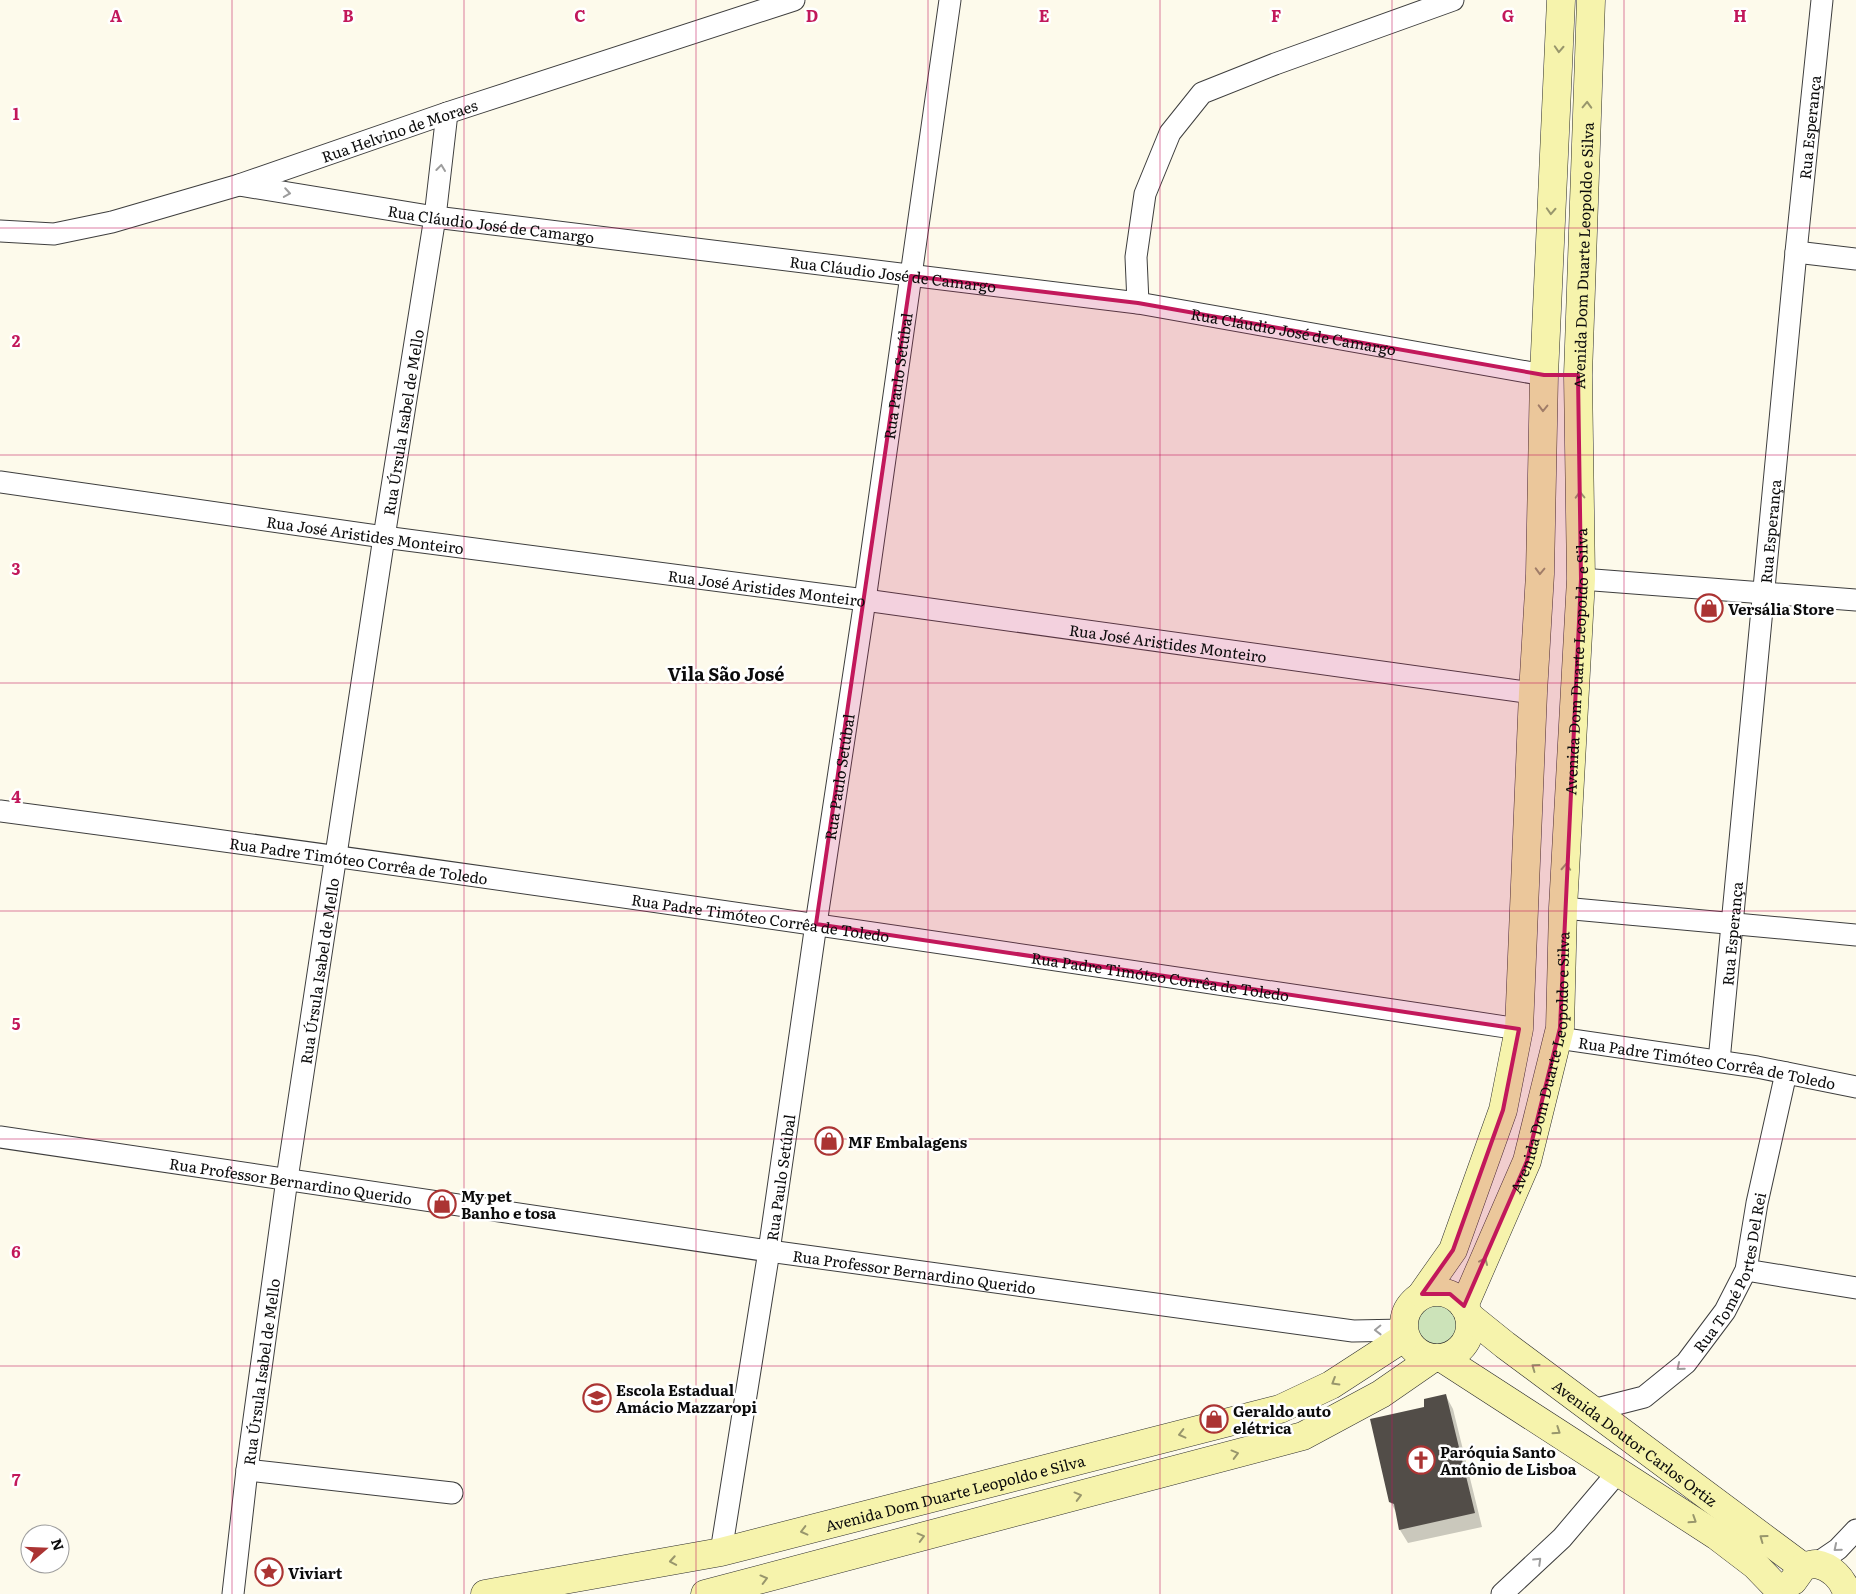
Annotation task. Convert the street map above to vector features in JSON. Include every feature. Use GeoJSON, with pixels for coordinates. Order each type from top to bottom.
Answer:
{"type":"FeatureCollection","features":[{"type":"Feature","properties":{"kind":"main road","name":"Avenida Dom Duarte Leopoldo e Silva"},"geometry":{"type":"LineString","coordinates":[[1422,1294],[1453,1250],[1503,1110],[1519,1029],[1540,574],[1544,374],[1561,0]]}},
{"type":"Feature","properties":{"kind":"main road","name":"Avenida Dom Duarte Leopoldo e Silva"},"geometry":{"type":"LineString","coordinates":[[1467,1311],[1527,1161],[1560,1028],[1563,908],[1580,579],[1578,375],[1591,0]]}},
{"type":"Feature","properties":{"kind":"main road"},"geometry":{"type":"LineString","coordinates":[[1544,374],[1578,375]]}},
{"type":"Feature","properties":{"kind":"main road"},"geometry":{"type":"LineString","coordinates":[[713,1593],[1303,1436],[1381,1394],[1438,1358],[1453,1354],[1461,1348],[1470,1328],[1467,1311],[1458,1299],[1440,1291],[1422,1294],[1409,1306],[1405,1314],[1405,1333],[1408,1343],[1418,1352],[1438,1358]]}},
{"type":"Feature","properties":{"kind":"main road","name":"Avenida Doutor Carlos Ortiz"},"geometry":{"type":"LineString","coordinates":[[1467,1311],[1505,1345],[1809,1565],[1836,1573],[1846,1588],[1847,1594]]}},
{"type":"Feature","properties":{"kind":"main road","name":"Avenida Dom Duarte Leopoldo e Silva"},"geometry":{"type":"LineString","coordinates":[[484,1594],[721,1552],[1280,1408],[1330,1385],[1405,1333]]}},
{"type":"Feature","properties":{"kind":"main road","name":"Avenida Doutor Carlos Ortiz"},"geometry":{"type":"LineString","coordinates":[[1438,1358],[1717,1536],[1755,1565],[1784,1594]]}},
{"type":"Feature","properties":{"kind":"main road"},"geometry":{"type":"LineString","coordinates":[[856,1518],[866,1552]]}},
{"type":"Feature","properties":{"kind":"main road"},"geometry":{"type":"LineString","coordinates":[[1788,1594],[1791,1584],[1809,1565]]}},
{"type":"Feature","properties":{"kind":"street","name":"Rua Helvino de Moraes"},"geometry":{"type":"LineString","coordinates":[[0,232],[54,234],[112,222],[239,185],[447,113],[794,0]]}},
{"type":"Feature","properties":{"kind":"street","name":"Rua Paulo Setúbal"},"geometry":{"type":"LineString","coordinates":[[721,1552],[769,1251],[865,600],[950,0]]}},
{"type":"Feature","properties":{"kind":"street"},"geometry":{"type":"LineString","coordinates":[[1138,303],[1136,256],[1145,194],[1170,133],[1202,93],[1275,64],[1454,0]]}},
{"type":"Feature","properties":{"kind":"street","name":"Rua Esperança"},"geometry":{"type":"LineString","coordinates":[[1719,1061],[1796,252],[1822,0]]}},
{"type":"Feature","properties":{"kind":"street","name":"Rua Úrsula Isabel de Mello"},"geometry":{"type":"LineString","coordinates":[[232,1594],[287,1179],[434,217],[447,113]]}},
{"type":"Feature","properties":{"kind":"street","name":"Rua Cláudio José de Camargo"},"geometry":{"type":"LineString","coordinates":[[239,185],[434,217],[1138,303],[1544,374]]}},
{"type":"Feature","properties":{"kind":"street"},"geometry":{"type":"LineString","coordinates":[[1796,252],[1856,260]]}},
{"type":"Feature","properties":{"kind":"street","name":"Rua José Aristides Monteiro"},"geometry":{"type":"LineString","coordinates":[[0,482],[384,537],[865,600],[1533,694]]}},
{"type":"Feature","properties":{"kind":"street"},"geometry":{"type":"LineString","coordinates":[[1580,579],[1856,600]]}},
{"type":"Feature","properties":{"kind":"street","name":"Rua Padre Timóteo Corrêa de Toledo"},"geometry":{"type":"LineString","coordinates":[[0,811],[336,855],[816,924],[1519,1029]]}},
{"type":"Feature","properties":{"kind":"street"},"geometry":{"type":"LineString","coordinates":[[1563,908],[1856,935]]}},
{"type":"Feature","properties":{"kind":"street","name":"Rua Padre Timóteo Corrêa de Toledo"},"geometry":{"type":"LineString","coordinates":[[1558,1038],[1719,1061],[1856,1087]]}},
{"type":"Feature","properties":{"kind":"street","name":"Rua Tomé Portes Del Rei"},"geometry":{"type":"LineString","coordinates":[[1593,1410],[1644,1397],[1686,1363],[1725,1311],[1746,1270],[1756,1203],[1786,1073]]}},
{"type":"Feature","properties":{"kind":"street","name":"Rua Professor Bernardino Querido"},"geometry":{"type":"LineString","coordinates":[[0,1137],[769,1251],[1353,1331],[1405,1333]]}},
{"type":"Feature","properties":{"kind":"street"},"geometry":{"type":"LineString","coordinates":[[1746,1270],[1856,1288]]}},
{"type":"Feature","properties":{"kind":"street"},"geometry":{"type":"LineString","coordinates":[[1353,1331],[1364,1363]]}},
{"type":"Feature","properties":{"kind":"street"},"geometry":{"type":"LineString","coordinates":[[247,1470],[452,1493]]}},
{"type":"Feature","properties":{"kind":"street"},"geometry":{"type":"LineString","coordinates":[[1502,1594],[1562,1538],[1618,1472]]}},
{"type":"Feature","properties":{"kind":"street"},"geometry":{"type":"LineString","coordinates":[[1809,1565],[1838,1549],[1856,1530]]}},
{"type":"Feature","properties":{"kind":"highlighted area"},"geometry":{"type":"Polygon","coordinates":[[[911,276],[1138,303],[1544,375],[1578,375],[1581,579],[1560,1028],[1527,1161],[1464,1306],[1450,1294],[1422,1294],[1453,1250],[1503,1110],[1519,1029],[816,924],[911,276]]]}},
{"type":"Feature","properties":{"kind":"green space"},"geometry":{"type":"Polygon","coordinates":[[[1438,1302],[1447,1304],[1455,1309],[1460,1317],[1462,1326],[1460,1335],[1455,1343],[1447,1348],[1438,1350],[1429,1348],[1421,1343],[1416,1335],[1414,1326],[1416,1317],[1421,1309],[1429,1304],[1438,1302]]]}},
{"type":"Feature","properties":{"kind":"building","name":"Paróquia Santo Antônio de Lisboa"},"geometry":{"type":"Polygon","coordinates":[[[1446,1394],[1475,1513],[1399,1530],[1394,1504],[1389,1502],[1370,1419],[1424,1407],[1424,1399],[1446,1394]]]}},
{"type":"Feature","properties":{"kind":"place","name":"Versália Store"},"geometry":{"type":"Point","coordinates":[1709,608]}},
{"type":"Feature","properties":{"kind":"place","name":"MF Embalagens"},"geometry":{"type":"Point","coordinates":[829,1141]}},
{"type":"Feature","properties":{"kind":"place","name":"My pet Banho e tosa"},"geometry":{"type":"Point","coordinates":[442,1204]}},
{"type":"Feature","properties":{"kind":"place","name":"Escola Estadual Amácio Mazzaropi"},"geometry":{"type":"Point","coordinates":[597,1398]}},
{"type":"Feature","properties":{"kind":"place","name":"Geraldo auto elétrica"},"geometry":{"type":"Point","coordinates":[1214,1419]}},
{"type":"Feature","properties":{"kind":"place","name":"Paróquia Santo Antônio de Lisboa"},"geometry":{"type":"Point","coordinates":[1421,1460]}},
{"type":"Feature","properties":{"kind":"place","name":"Viviart"},"geometry":{"type":"Point","coordinates":[269,1572]}},
{"type":"Feature","properties":{"kind":"district","name":"Vila São José"},"geometry":{"type":"Point","coordinates":[726,673]}}]}
